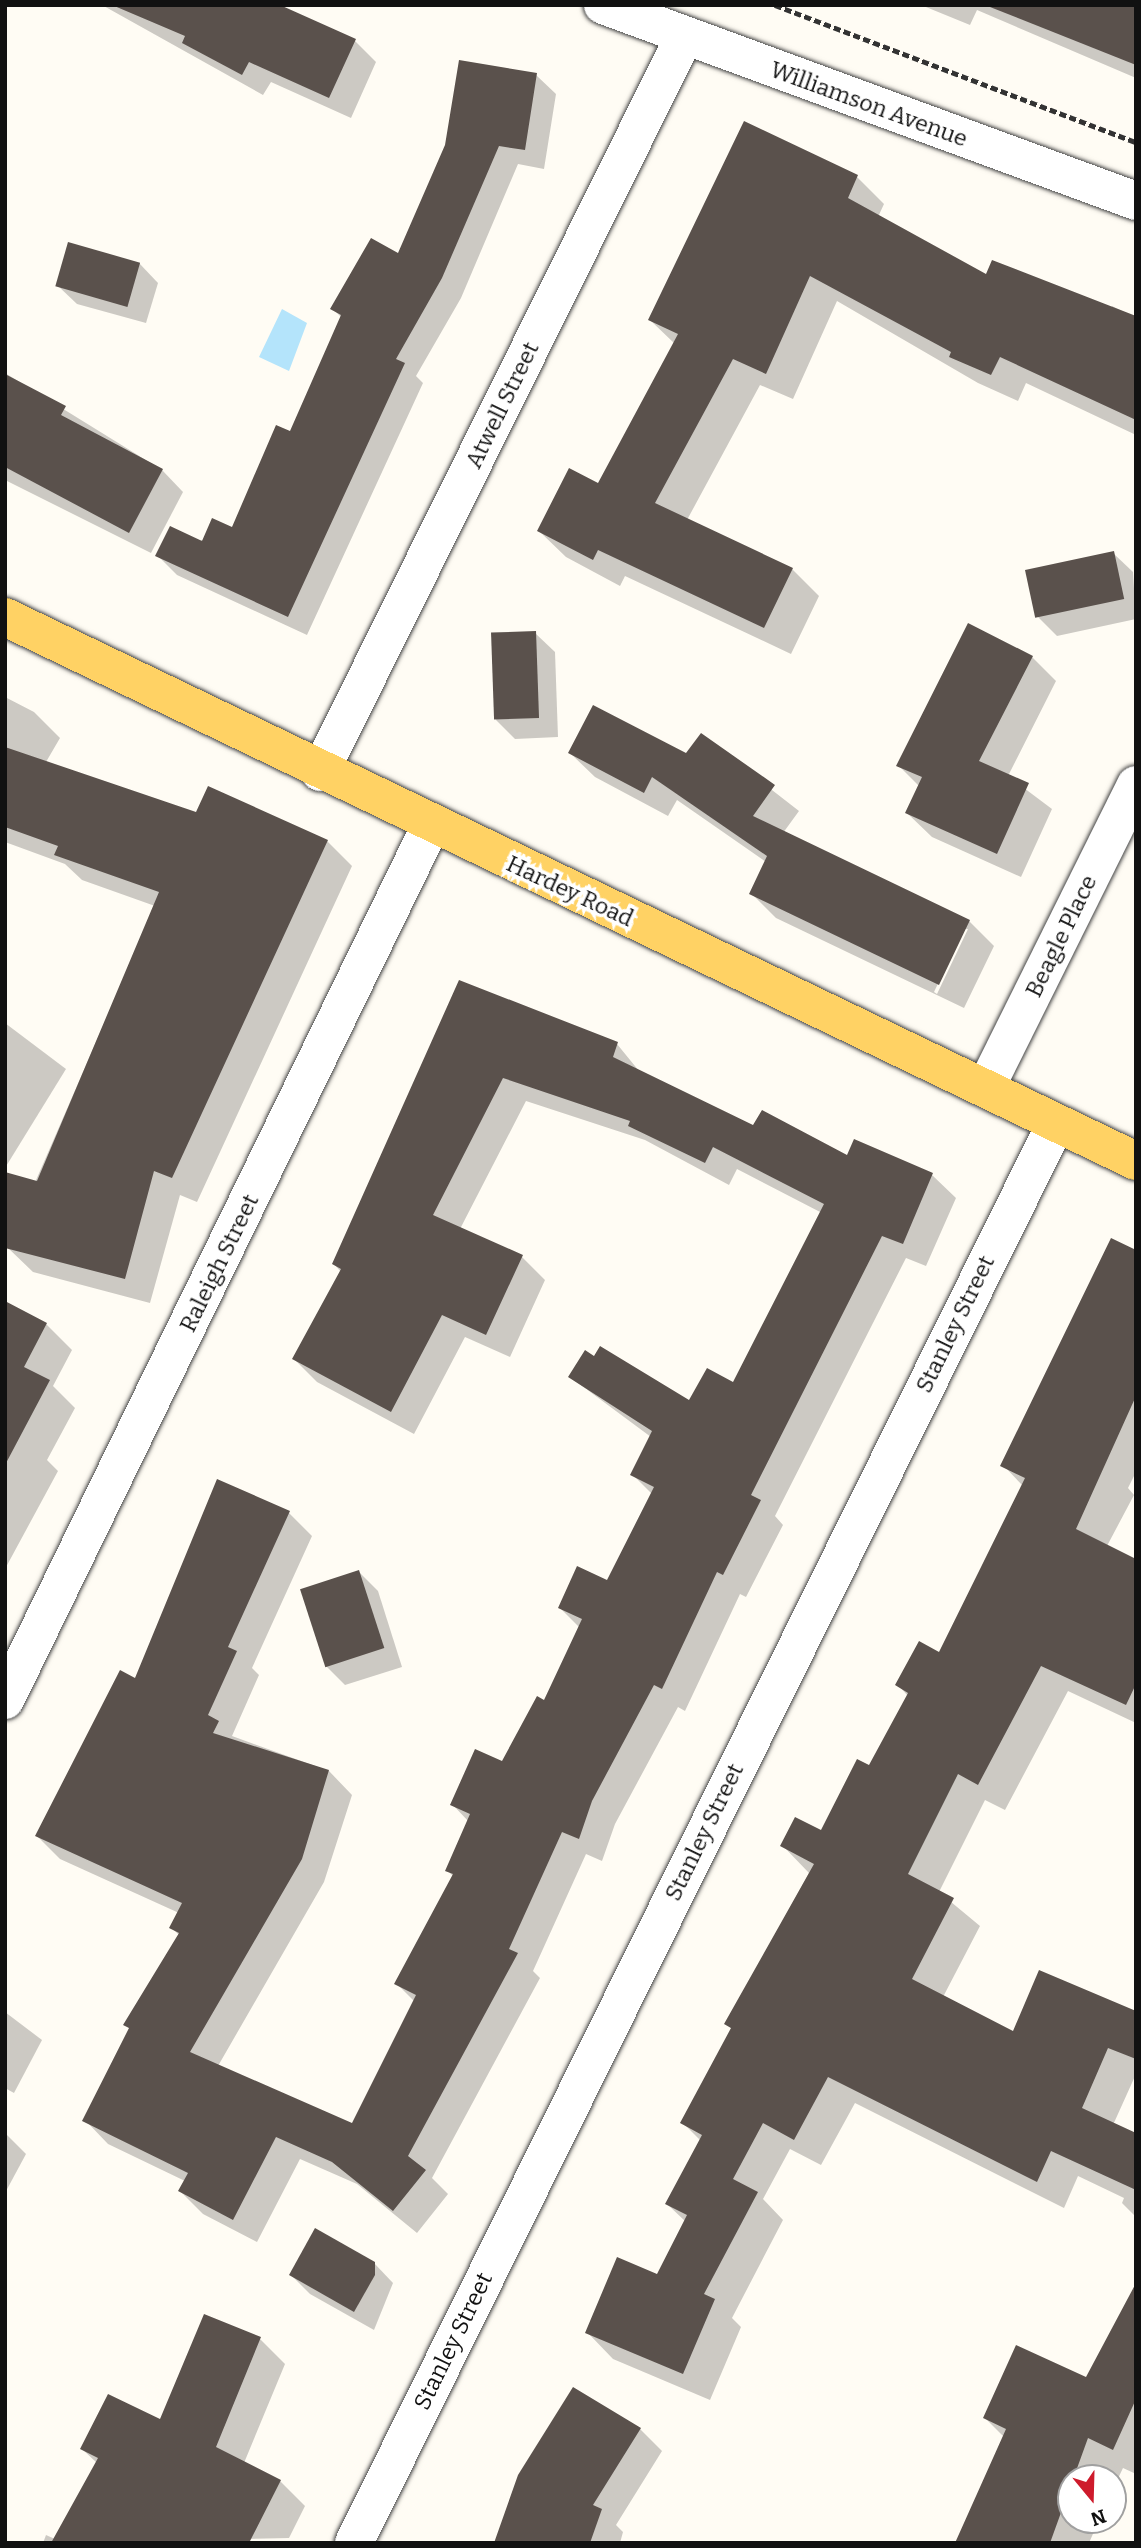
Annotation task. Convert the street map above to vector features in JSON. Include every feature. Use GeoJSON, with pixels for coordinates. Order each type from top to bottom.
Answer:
{"type":"FeatureCollection","features":[{"type":"Feature","properties":{"kind":"main road","name":"Hardey Road"},"geometry":{"type":"LineString","coordinates":[[5,617],[320,772],[986,1087],[1136,1161]]}},
{"type":"Feature","properties":{"kind":"street","name":"Williamson Avenue"},"geometry":{"type":"LineString","coordinates":[[603,5],[1136,201]]}},
{"type":"Feature","properties":{"kind":"street","name":"Atwell Street"},"geometry":{"type":"LineString","coordinates":[[320,772],[684,37]]}},
{"type":"Feature","properties":{"kind":"street","name":"Beagle Place"},"geometry":{"type":"LineString","coordinates":[[986,1087],[1136,785]]}},
{"type":"Feature","properties":{"kind":"street","name":"Raleigh Street"},"geometry":{"type":"LineString","coordinates":[[5,1700],[431,825]]}},
{"type":"Feature","properties":{"kind":"street","name":"Stanley Street"},"geometry":{"type":"LineString","coordinates":[[354,2543],[1056,1123]]}},
{"type":"Feature","properties":{"kind":"path"},"geometry":{"type":"LineString","coordinates":[[775,5],[1136,142]]}},
{"type":"Feature","properties":{"kind":"water"},"geometry":{"type":"Polygon","coordinates":[[[282,309],[307,323],[289,371],[259,357],[282,309]]]}},
{"type":"Feature","properties":{"kind":"building"},"geometry":{"type":"Polygon","coordinates":[[[112,5],[280,5],[356,39],[329,98],[249,62],[242,75],[182,43],[185,36],[112,5]]]}},
{"type":"Feature","properties":{"kind":"building"},"geometry":{"type":"Polygon","coordinates":[[[991,5],[1136,5],[1136,65],[990,7],[991,5]]]}},
{"type":"Feature","properties":{"kind":"building"},"geometry":{"type":"Polygon","coordinates":[[[459,60],[537,73],[525,150],[499,146],[442,278],[396,359],[405,363],[288,617],[155,556],[170,526],[202,541],[212,518],[232,527],[276,425],[290,431],[341,315],[330,309],[371,238],[398,253],[445,145],[459,60]]]}},
{"type":"Feature","properties":{"kind":"building"},"geometry":{"type":"Polygon","coordinates":[[[744,121],[858,175],[848,198],[986,274],[992,260],[1136,316],[1136,420],[1000,357],[991,375],[949,357],[951,352],[810,276],[766,374],[733,359],[655,503],[793,568],[764,628],[598,550],[593,560],[537,531],[569,468],[598,483],[678,334],[648,320],[744,121]]]}},
{"type":"Feature","properties":{"kind":"building"},"geometry":{"type":"Polygon","coordinates":[[[68,242],[140,263],[127,307],[55,286],[68,242]]]}},
{"type":"Feature","properties":{"kind":"building"},"geometry":{"type":"Polygon","coordinates":[[[5,374],[66,406],[61,415],[163,469],[129,533],[5,467],[5,374]]]}},
{"type":"Feature","properties":{"kind":"building"},"geometry":{"type":"Polygon","coordinates":[[[1114,551],[1124,599],[1035,618],[1025,570],[1114,551]]]}},
{"type":"Feature","properties":{"kind":"building"},"geometry":{"type":"Polygon","coordinates":[[[968,623],[1033,656],[979,761],[1029,783],[997,854],[905,813],[922,777],[896,766],[968,623]]]}},
{"type":"Feature","properties":{"kind":"building"},"geometry":{"type":"Polygon","coordinates":[[[536,631],[539,718],[494,720],[491,633],[536,631]]]}},
{"type":"Feature","properties":{"kind":"building"},"geometry":{"type":"Polygon","coordinates":[[[593,705],[686,753],[701,733],[775,785],[753,816],[970,920],[939,985],[749,894],[767,856],[652,777],[644,793],[568,753],[593,705]]]}},
{"type":"Feature","properties":{"kind":"building"},"geometry":{"type":"Polygon","coordinates":[[[5,747],[196,812],[208,786],[328,840],[172,1178],[154,1171],[125,1279],[5,1248],[5,1172],[37,1181],[159,892],[54,855],[58,846],[5,827],[5,747]]]}},
{"type":"Feature","properties":{"kind":"building"},"geometry":{"type":"Polygon","coordinates":[[[459,980],[618,1042],[613,1057],[753,1125],[762,1110],[847,1155],[854,1139],[933,1173],[903,1244],[882,1236],[751,1495],[761,1500],[723,1575],[717,1572],[662,1689],[654,1685],[592,1801],[579,1839],[562,1832],[509,1949],[518,1953],[408,2156],[426,2170],[393,2211],[332,2162],[276,2137],[233,2220],[178,2191],[188,2173],[82,2121],[129,2028],[123,2025],[179,1933],[169,1928],[182,1903],[35,1836],[120,1670],[135,1678],[217,1479],[290,1511],[228,1647],[237,1651],[208,1715],[219,1721],[213,1733],[329,1770],[302,1859],[190,2052],[352,2123],[416,1995],[394,1984],[453,1874],[445,1871],[470,1814],[450,1805],[475,1749],[502,1761],[537,1696],[544,1700],[582,1619],[558,1608],[577,1566],[607,1580],[654,1487],[630,1475],[652,1431],[568,1377],[585,1350],[594,1356],[600,1346],[689,1400],[707,1368],[733,1382],[824,1204],[713,1147],[705,1163],[628,1126],[630,1121],[503,1078],[433,1215],[523,1255],[486,1335],[442,1315],[391,1412],[292,1359],[341,1269],[332,1264],[459,980]]]}},
{"type":"Feature","properties":{"kind":"building"},"geometry":{"type":"Polygon","coordinates":[[[1111,1238],[1136,1250],[1136,1396],[1076,1529],[1136,1559],[1136,1684],[1126,1705],[1041,1666],[978,1785],[958,1774],[908,1874],[954,1898],[912,1979],[1013,2031],[1039,1970],[1136,2011],[1136,2059],[1108,2048],[1082,2108],[1136,2133],[1136,2190],[1051,2151],[1037,2182],[828,2077],[794,2140],[763,2123],[733,2179],[758,2192],[704,2294],[715,2299],[683,2374],[585,2333],[617,2257],[657,2274],[687,2215],[665,2204],[702,2135],[680,2123],[731,2028],[724,2024],[814,1864],[780,1846],[795,1817],[821,1830],[857,1759],[869,1765],[908,1693],[895,1685],[919,1641],[939,1652],[1025,1478],[1000,1466],[1111,1238]]]}},
{"type":"Feature","properties":{"kind":"building"},"geometry":{"type":"Polygon","coordinates":[[[5,1301],[47,1323],[24,1367],[50,1380],[5,1465],[5,1301]]]}},
{"type":"Feature","properties":{"kind":"building"},"geometry":{"type":"Polygon","coordinates":[[[359,1570],[384,1648],[325,1667],[300,1589],[359,1570]]]}},
{"type":"Feature","properties":{"kind":"building"},"geometry":{"type":"Polygon","coordinates":[[[315,2228],[375,2262],[375,2275],[354,2312],[289,2275],[315,2228]]]}},
{"type":"Feature","properties":{"kind":"building"},"geometry":{"type":"Polygon","coordinates":[[[1136,2283],[1136,2399],[1113,2450],[1088,2438],[1079,2464],[1057,2464],[1057,2524],[1050,2543],[955,2543],[1006,2429],[983,2418],[1016,2345],[1086,2377],[1136,2283]]]}},
{"type":"Feature","properties":{"kind":"building"},"geometry":{"type":"Polygon","coordinates":[[[204,2314],[261,2337],[216,2447],[281,2480],[249,2543],[51,2543],[98,2458],[80,2449],[108,2394],[160,2419],[204,2314]]]}},
{"type":"Feature","properties":{"kind":"building"},"geometry":{"type":"Polygon","coordinates":[[[573,2387],[641,2428],[593,2505],[602,2509],[590,2543],[494,2543],[518,2475],[573,2387]]]}}]}
